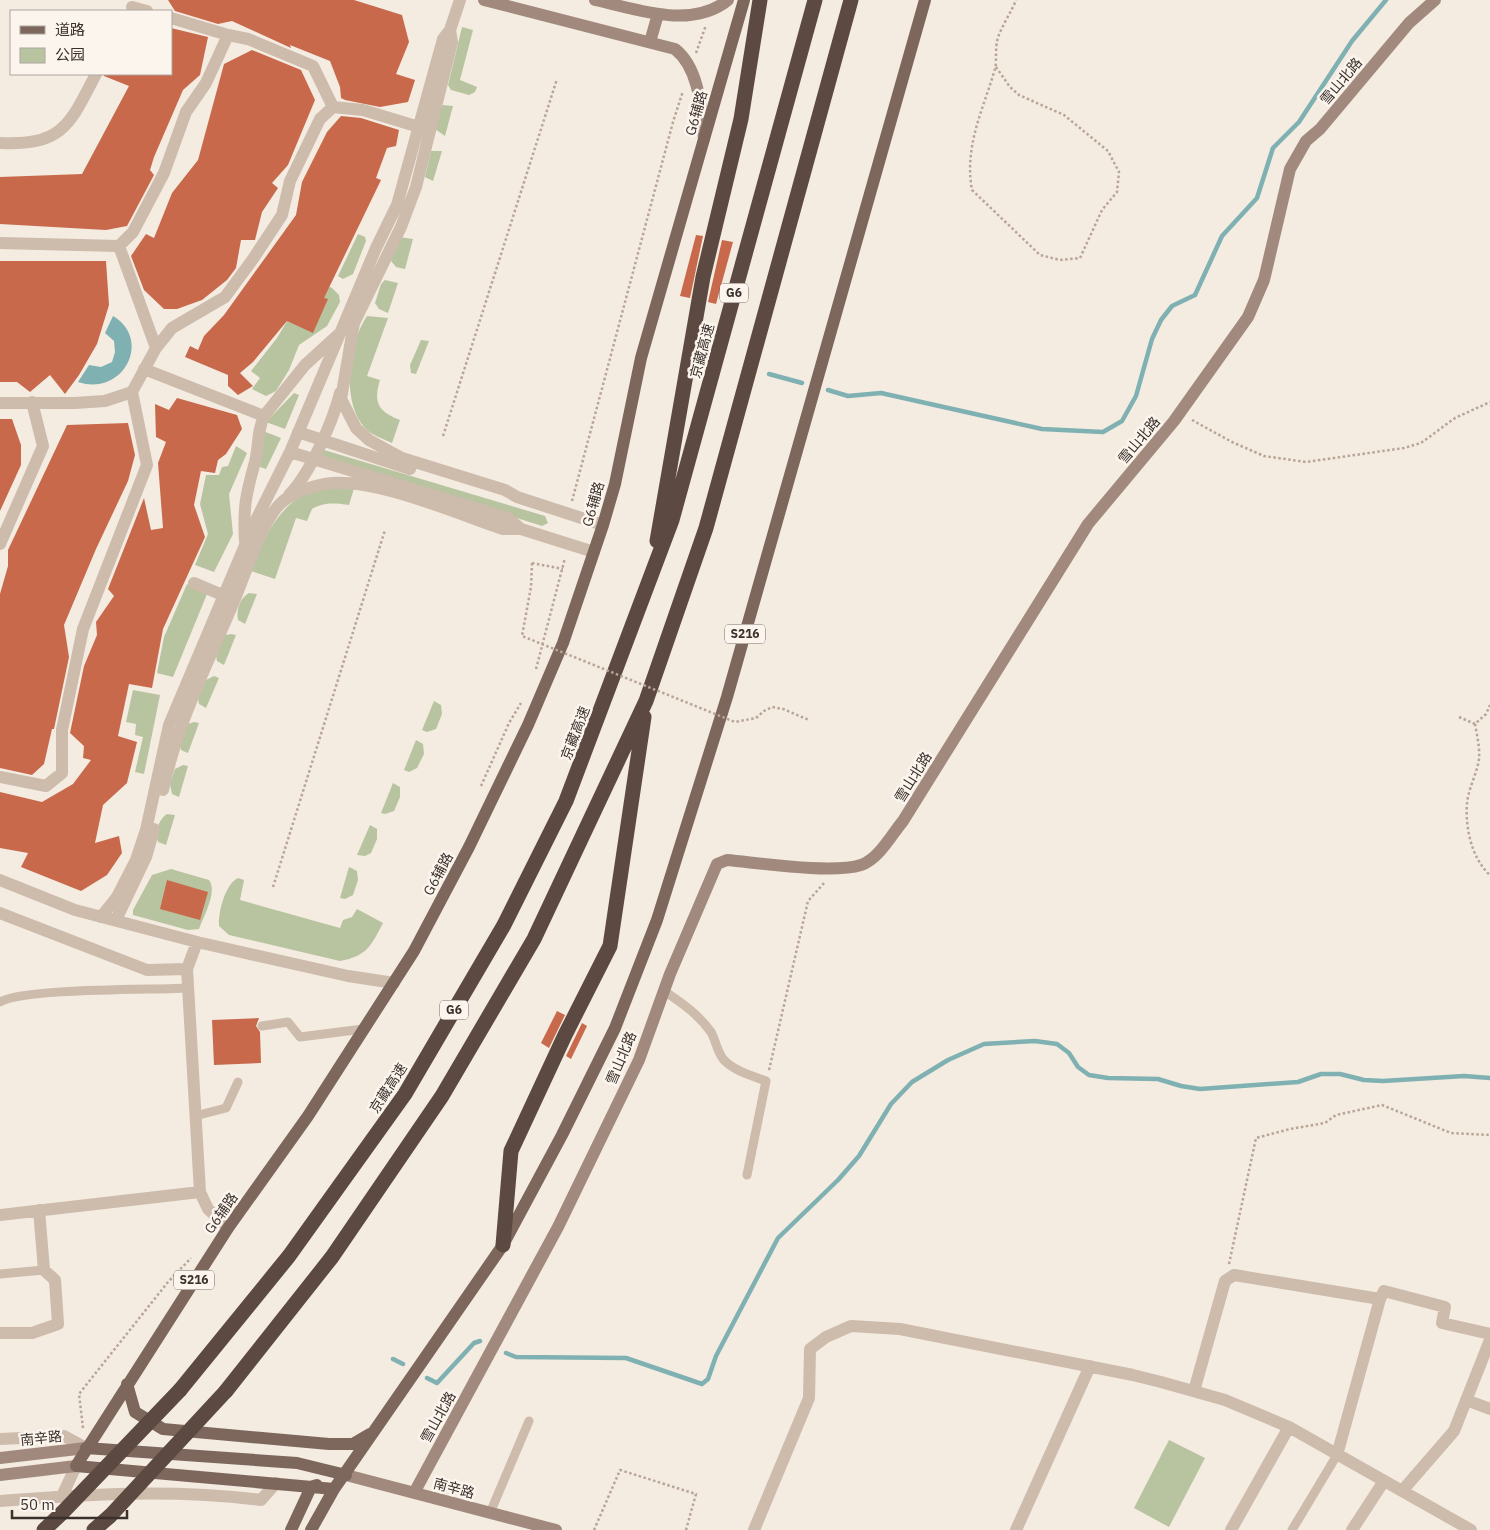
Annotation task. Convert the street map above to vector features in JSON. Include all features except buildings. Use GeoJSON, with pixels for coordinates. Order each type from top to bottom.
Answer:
{"type":"FeatureCollection","features":[{"type":"Feature","properties":{"kind":"highway"},"geometry":{"type":"LineString","coordinates":[[650,584],[703,277],[741,119],[760,0]]}},
{"type":"Feature","properties":{"kind":"highway","name":"京藏高速"},"geometry":{"type":"LineString","coordinates":[[44,1530],[180,1390],[290,1256],[405,1094],[504,925],[566,801],[650,584],[672,520],[815,0]]}},
{"type":"Feature","properties":{"kind":"highway"},"geometry":{"type":"LineString","coordinates":[[94,1530],[110,1516],[226,1391],[332,1257],[442,1096],[534,938],[646,701],[706,528],[851,0]]}},
{"type":"Feature","properties":{"kind":"highway"},"geometry":{"type":"LineString","coordinates":[[502,1245],[510,1151],[610,946],[646,701]]}},
{"type":"Feature","properties":{"kind":"main road","name":"G6辅路"},"geometry":{"type":"LineString","coordinates":[[76,1466],[228,1228],[308,1116],[414,952],[464,856],[528,724],[564,643],[603,525],[615,484],[641,358],[744,0]]}},
{"type":"Feature","properties":{"kind":"main road","name":"S216"},"geometry":{"type":"LineString","coordinates":[[311,1530],[334,1489],[346,1475],[372,1433],[502,1245],[562,1135],[615,1028],[657,920],[727,697],[925,0]]}},
{"type":"Feature","properties":{"kind":"main road"},"geometry":{"type":"LineString","coordinates":[[127,1384],[135,1412],[163,1429],[328,1444],[353,1444],[372,1433]]}},
{"type":"Feature","properties":{"kind":"main road"},"geometry":{"type":"LineString","coordinates":[[86,1448],[297,1463],[346,1475]]}},
{"type":"Feature","properties":{"kind":"main road"},"geometry":{"type":"LineString","coordinates":[[76,1466],[334,1489]]}},
{"type":"Feature","properties":{"kind":"main road"},"geometry":{"type":"LineString","coordinates":[[291,1530],[311,1487],[346,1475]]}},
{"type":"Feature","properties":{"kind":"street"},"geometry":{"type":"LineString","coordinates":[[116,920],[148,853],[171,751],[230,598],[234,575],[254,524],[290,452],[376,248],[398,205],[419,127],[432,99],[452,42],[450,30],[460,0]]}},
{"type":"Feature","properties":{"kind":"street"},"geometry":{"type":"LineString","coordinates":[[484,0],[675,49],[686,58],[690,69],[702,116],[704,139]]}},
{"type":"Feature","properties":{"kind":"street"},"geometry":{"type":"LineString","coordinates":[[595,0],[658,14],[696,14],[728,0]]}},
{"type":"Feature","properties":{"kind":"street","name":"雪山北路"},"geometry":{"type":"LineString","coordinates":[[414,1493],[558,1227],[639,1060],[664,991],[717,864],[727,860],[834,868],[862,865],[876,854],[903,821],[1088,524],[1180,413],[1248,317],[1264,280],[1290,169],[1306,141],[1320,129],[1409,23],[1435,0]]}},
{"type":"Feature","properties":{"kind":"street"},"geometry":{"type":"LineString","coordinates":[[132,6],[144,10]]}},
{"type":"Feature","properties":{"kind":"street"},"geometry":{"type":"LineString","coordinates":[[650,42],[658,14]]}},
{"type":"Feature","properties":{"kind":"street"},"geometry":{"type":"LineString","coordinates":[[172,18],[248,39],[313,66],[333,107]]}},
{"type":"Feature","properties":{"kind":"street"},"geometry":{"type":"LineString","coordinates":[[0,243],[119,246],[138,224],[164,173],[186,112],[206,82],[228,35]]}},
{"type":"Feature","properties":{"kind":"street"},"geometry":{"type":"LineString","coordinates":[[0,143],[34,142],[55,136],[72,120],[95,75]]}},
{"type":"Feature","properties":{"kind":"street"},"geometry":{"type":"LineString","coordinates":[[101,916],[117,896],[136,860],[146,830],[169,724],[261,535],[280,504],[299,485],[338,403],[354,323],[404,219],[416,187],[432,99]]}},
{"type":"Feature","properties":{"kind":"street"},"geometry":{"type":"LineString","coordinates":[[0,778],[46,786],[62,773],[62,730],[83,629],[147,465],[132,392],[156,348],[172,328],[225,297],[253,260],[282,215],[290,182],[320,119],[333,107],[363,110],[419,127]]}},
{"type":"Feature","properties":{"kind":"street"},"geometry":{"type":"LineString","coordinates":[[119,246],[156,348]]}},
{"type":"Feature","properties":{"kind":"street"},"geometry":{"type":"LineString","coordinates":[[245,547],[245,496],[264,416],[305,364],[340,332]]}},
{"type":"Feature","properties":{"kind":"street"},"geometry":{"type":"LineString","coordinates":[[144,369],[264,416]]}},
{"type":"Feature","properties":{"kind":"street"},"geometry":{"type":"LineString","coordinates":[[341,390],[341,399],[352,424],[368,440],[402,458],[505,490],[517,497],[603,525]]}},
{"type":"Feature","properties":{"kind":"street"},"geometry":{"type":"LineString","coordinates":[[0,403],[105,401],[132,392]]}},
{"type":"Feature","properties":{"kind":"street"},"geometry":{"type":"LineString","coordinates":[[0,544],[43,446],[32,402]]}},
{"type":"Feature","properties":{"kind":"street"},"geometry":{"type":"LineString","coordinates":[[298,432],[505,499],[517,497]]}},
{"type":"Feature","properties":{"kind":"street"},"geometry":{"type":"LineString","coordinates":[[290,452],[508,518],[521,529]]}},
{"type":"Feature","properties":{"kind":"street"},"geometry":{"type":"LineString","coordinates":[[280,504],[302,490],[326,484],[350,482],[378,487],[503,529],[521,529],[594,552]]}},
{"type":"Feature","properties":{"kind":"street"},"geometry":{"type":"LineString","coordinates":[[194,583],[230,598]]}},
{"type":"Feature","properties":{"kind":"street"},"geometry":{"type":"LineString","coordinates":[[0,880],[75,910],[197,942],[348,976],[394,983]]}},
{"type":"Feature","properties":{"kind":"street"},"geometry":{"type":"LineString","coordinates":[[0,913],[147,970],[187,970]]}},
{"type":"Feature","properties":{"kind":"street"},"geometry":{"type":"LineString","coordinates":[[197,942],[187,970],[200,1192],[208,1209],[228,1228]]}},
{"type":"Feature","properties":{"kind":"street"},"geometry":{"type":"LineString","coordinates":[[0,1215],[200,1192]]}},
{"type":"Feature","properties":{"kind":"street"},"geometry":{"type":"LineString","coordinates":[[0,1333],[32,1333],[58,1324],[54,1280],[44,1270],[39,1210]]}},
{"type":"Feature","properties":{"kind":"street"},"geometry":{"type":"LineString","coordinates":[[1194,1392],[1225,1281],[1234,1275],[1380,1299]]}},
{"type":"Feature","properties":{"kind":"street"},"geometry":{"type":"LineString","coordinates":[[1337,1454],[1380,1299],[1384,1291],[1445,1307],[1442,1323],[1490,1334]]}},
{"type":"Feature","properties":{"kind":"street"},"geometry":{"type":"LineString","coordinates":[[754,1530],[809,1398],[810,1349],[826,1337],[851,1326],[900,1329],[1090,1366],[1133,1375],[1225,1400],[1289,1427],[1471,1530]]}},
{"type":"Feature","properties":{"kind":"street"},"geometry":{"type":"LineString","coordinates":[[1402,1491],[1454,1431],[1490,1340]]}},
{"type":"Feature","properties":{"kind":"street"},"geometry":{"type":"LineString","coordinates":[[1016,1530],[1090,1366]]}},
{"type":"Feature","properties":{"kind":"street"},"geometry":{"type":"LineString","coordinates":[[1466,1400],[1490,1410]]}},
{"type":"Feature","properties":{"kind":"street"},"geometry":{"type":"LineString","coordinates":[[1231,1530],[1289,1427]]}},
{"type":"Feature","properties":{"kind":"street"},"geometry":{"type":"LineString","coordinates":[[0,1439],[64,1436],[86,1448]]}},
{"type":"Feature","properties":{"kind":"street","name":"南辛路"},"geometry":{"type":"LineString","coordinates":[[0,1458],[86,1448]]}},
{"type":"Feature","properties":{"kind":"street"},"geometry":{"type":"LineString","coordinates":[[0,1475],[76,1466]]}},
{"type":"Feature","properties":{"kind":"street"},"geometry":{"type":"LineString","coordinates":[[62,1496],[76,1466]]}},
{"type":"Feature","properties":{"kind":"street","name":"南辛路"},"geometry":{"type":"LineString","coordinates":[[346,1475],[556,1530]]}},
{"type":"Feature","properties":{"kind":"street"},"geometry":{"type":"LineString","coordinates":[[1352,1530],[1384,1481]]}},
{"type":"Feature","properties":{"kind":"street"},"geometry":{"type":"LineString","coordinates":[[0,1501],[62,1496],[176,1492],[261,1500],[276,1483]]}},
{"type":"Feature","properties":{"kind":"lane"},"geometry":{"type":"LineString","coordinates":[[0,1002],[7,998],[48,994],[188,988]]}},
{"type":"Feature","properties":{"kind":"lane"},"geometry":{"type":"LineString","coordinates":[[664,991],[687,1006],[699,1018],[712,1034],[724,1060],[734,1068],[766,1081],[747,1175]]}},
{"type":"Feature","properties":{"kind":"lane"},"geometry":{"type":"LineString","coordinates":[[262,1026],[288,1022],[300,1037],[363,1029]]}},
{"type":"Feature","properties":{"kind":"lane"},"geometry":{"type":"LineString","coordinates":[[195,1116],[226,1108],[238,1082]]}},
{"type":"Feature","properties":{"kind":"lane"},"geometry":{"type":"LineString","coordinates":[[0,1274],[44,1270]]}},
{"type":"Feature","properties":{"kind":"lane"},"geometry":{"type":"LineString","coordinates":[[490,1513],[529,1421]]}},
{"type":"Feature","properties":{"kind":"lane"},"geometry":{"type":"LineString","coordinates":[[1292,1530],[1337,1454]]}},
{"type":"Feature","properties":{"kind":"path"},"geometry":{"type":"LineString","coordinates":[[996,67],[1010,87],[1019,95],[1064,115],[1108,150],[1119,172],[1117,192],[1102,210],[1080,258],[1060,260],[1040,254],[972,190],[969,175],[970,146],[977,119],[996,67],[997,41],[1016,0]]}},
{"type":"Feature","properties":{"kind":"path"},"geometry":{"type":"LineString","coordinates":[[568,514],[673,122],[712,8]]}},
{"type":"Feature","properties":{"kind":"path"},"geometry":{"type":"LineString","coordinates":[[443,436],[557,79]]}},
{"type":"Feature","properties":{"kind":"path"},"geometry":{"type":"LineString","coordinates":[[1180,413],[1232,442],[1264,456],[1306,462],[1404,448],[1421,443],[1455,418],[1490,402]]}},
{"type":"Feature","properties":{"kind":"path"},"geometry":{"type":"LineString","coordinates":[[273,887],[385,530]]}},
{"type":"Feature","properties":{"kind":"path"},"geometry":{"type":"LineString","coordinates":[[535,670],[563,569],[566,544]]}},
{"type":"Feature","properties":{"kind":"path"},"geometry":{"type":"LineString","coordinates":[[563,569],[532,563],[531,587],[522,636],[735,722],[756,718],[772,707],[783,708],[809,720]]}},
{"type":"Feature","properties":{"kind":"path"},"geometry":{"type":"LineString","coordinates":[[481,786],[509,723],[522,702]]}},
{"type":"Feature","properties":{"kind":"path"},"geometry":{"type":"LineString","coordinates":[[1475,724],[1486,714],[1490,705]]}},
{"type":"Feature","properties":{"kind":"path"},"geometry":{"type":"LineString","coordinates":[[1459,717],[1475,724]]}},
{"type":"Feature","properties":{"kind":"path"},"geometry":{"type":"LineString","coordinates":[[1475,724],[1479,760],[1467,803],[1468,832],[1472,846],[1483,869],[1490,876]]}},
{"type":"Feature","properties":{"kind":"path"},"geometry":{"type":"LineString","coordinates":[[766,1081],[808,901],[834,868]]}},
{"type":"Feature","properties":{"kind":"path"},"geometry":{"type":"LineString","coordinates":[[1225,1281],[1256,1138],[1290,1129],[1325,1123],[1336,1115],[1382,1105],[1451,1133],[1490,1135]]}},
{"type":"Feature","properties":{"kind":"path"},"geometry":{"type":"LineString","coordinates":[[86,1448],[79,1394],[168,1282],[193,1256]]}},
{"type":"Feature","properties":{"kind":"path"},"geometry":{"type":"LineString","coordinates":[[594,1530],[620,1470],[696,1494],[686,1530]]}},
{"type":"Feature","properties":{"kind":"green space"},"geometry":{"type":"Polygon","coordinates":[[[462,27],[473,30],[460,80],[477,87],[475,92],[469,95],[451,90],[448,85],[462,27]]]}},
{"type":"Feature","properties":{"kind":"green space"},"geometry":{"type":"Polygon","coordinates":[[[443,105],[453,106],[445,136],[435,129],[439,109],[443,105]]]}},
{"type":"Feature","properties":{"kind":"green space"},"geometry":{"type":"Polygon","coordinates":[[[431,151],[442,151],[433,181],[425,177],[431,151]]]}},
{"type":"Feature","properties":{"kind":"green space"},"geometry":{"type":"Polygon","coordinates":[[[358,234],[365,237],[366,241],[353,274],[343,279],[338,276],[358,234]]]}},
{"type":"Feature","properties":{"kind":"green space"},"geometry":{"type":"Polygon","coordinates":[[[399,237],[413,239],[405,269],[396,267],[391,261],[399,237]]]}},
{"type":"Feature","properties":{"kind":"green space"},"geometry":{"type":"Polygon","coordinates":[[[385,280],[398,283],[388,313],[379,309],[375,303],[381,284],[385,280]]]}},
{"type":"Feature","properties":{"kind":"green space"},"geometry":{"type":"Polygon","coordinates":[[[331,287],[339,295],[340,302],[327,326],[299,345],[289,370],[276,391],[266,396],[252,389],[260,378],[251,371],[277,338],[305,291],[331,287]]]}},
{"type":"Feature","properties":{"kind":"green space"},"geometry":{"type":"Polygon","coordinates":[[[367,316],[388,318],[367,376],[380,380],[377,395],[379,405],[387,413],[400,420],[392,443],[374,435],[365,428],[357,417],[350,389],[350,373],[355,342],[367,316]]]}},
{"type":"Feature","properties":{"kind":"green space"},"geometry":{"type":"Polygon","coordinates":[[[421,340],[429,341],[416,374],[411,373],[410,365],[421,340]]]}},
{"type":"Feature","properties":{"kind":"green space"},"geometry":{"type":"Polygon","coordinates":[[[294,393],[299,395],[285,429],[266,422],[294,393]]]}},
{"type":"Feature","properties":{"kind":"green space"},"geometry":{"type":"Polygon","coordinates":[[[263,431],[281,438],[266,469],[260,467],[263,431]]]}},
{"type":"Feature","properties":{"kind":"green space"},"geometry":{"type":"Polygon","coordinates":[[[236,446],[247,453],[229,494],[233,534],[214,572],[195,565],[208,534],[200,504],[206,475],[219,475],[222,467],[228,466],[236,446]]]}},
{"type":"Feature","properties":{"kind":"green space"},"geometry":{"type":"Polygon","coordinates":[[[324,450],[545,516],[548,523],[542,526],[323,457],[321,456],[324,450]]]}},
{"type":"Feature","properties":{"kind":"green space"},"geometry":{"type":"Polygon","coordinates":[[[355,485],[349,505],[325,504],[312,509],[307,521],[296,518],[275,579],[251,571],[267,534],[283,511],[293,502],[317,490],[355,485]]]}},
{"type":"Feature","properties":{"kind":"green space"},"geometry":{"type":"Polygon","coordinates":[[[187,584],[207,594],[173,677],[157,673],[164,637],[187,584]]]}},
{"type":"Feature","properties":{"kind":"green space"},"geometry":{"type":"Polygon","coordinates":[[[249,593],[257,594],[245,624],[238,620],[238,612],[241,601],[249,593]]]}},
{"type":"Feature","properties":{"kind":"green space"},"geometry":{"type":"Polygon","coordinates":[[[225,635],[236,635],[224,665],[217,661],[216,655],[225,635]]]}},
{"type":"Feature","properties":{"kind":"green space"},"geometry":{"type":"Polygon","coordinates":[[[214,676],[219,678],[206,708],[199,704],[198,698],[206,680],[214,676]]]}},
{"type":"Feature","properties":{"kind":"green space"},"geometry":{"type":"Polygon","coordinates":[[[133,690],[160,695],[144,774],[135,772],[143,737],[135,735],[136,724],[126,722],[133,690]]]}},
{"type":"Feature","properties":{"kind":"green space"},"geometry":{"type":"Polygon","coordinates":[[[434,701],[441,705],[442,714],[436,729],[427,732],[422,730],[434,701]]]}},
{"type":"Feature","properties":{"kind":"green space"},"geometry":{"type":"Polygon","coordinates":[[[199,723],[188,753],[181,750],[180,744],[188,724],[199,723]]]}},
{"type":"Feature","properties":{"kind":"green space"},"geometry":{"type":"Polygon","coordinates":[[[416,740],[423,744],[424,754],[417,768],[409,772],[404,770],[416,740]]]}},
{"type":"Feature","properties":{"kind":"green space"},"geometry":{"type":"Polygon","coordinates":[[[183,765],[188,766],[179,797],[172,794],[170,784],[175,769],[183,765]]]}},
{"type":"Feature","properties":{"kind":"green space"},"geometry":{"type":"Polygon","coordinates":[[[393,783],[400,787],[400,797],[394,811],[385,814],[381,813],[393,783]]]}},
{"type":"Feature","properties":{"kind":"green space"},"geometry":{"type":"Polygon","coordinates":[[[167,814],[175,815],[166,845],[158,842],[157,834],[159,823],[167,814]]]}},
{"type":"Feature","properties":{"kind":"green space"},"geometry":{"type":"Polygon","coordinates":[[[370,825],[377,829],[377,839],[371,853],[365,856],[357,855],[370,825]]]}},
{"type":"Feature","properties":{"kind":"green space"},"geometry":{"type":"Polygon","coordinates":[[[349,867],[357,871],[358,880],[353,895],[345,899],[340,898],[349,867]]]}},
{"type":"Feature","properties":{"kind":"green space"},"geometry":{"type":"Polygon","coordinates":[[[171,869],[209,880],[212,891],[211,898],[199,929],[188,930],[133,915],[133,910],[152,875],[171,869]]]}},
{"type":"Feature","properties":{"kind":"green space"},"geometry":{"type":"Polygon","coordinates":[[[238,878],[244,880],[240,900],[340,928],[343,920],[352,917],[357,909],[383,923],[367,949],[356,956],[340,961],[229,935],[219,926],[220,914],[223,899],[229,886],[238,878]]]}},
{"type":"Feature","properties":{"kind":"green space"},"geometry":{"type":"Polygon","coordinates":[[[1169,1440],[1205,1458],[1169,1527],[1134,1508],[1169,1440]]]}},
{"type":"Feature","properties":{"kind":"water"},"geometry":{"type":"Polygon","coordinates":[[[113,316],[125,326],[131,339],[131,351],[127,364],[119,374],[108,381],[94,384],[78,382],[89,365],[101,367],[112,362],[115,352],[114,341],[105,333],[113,316]]]}},
{"type":"Feature","properties":{"kind":"waterway"},"geometry":{"type":"LineString","coordinates":[[828,390],[848,396],[881,393],[1042,429],[1103,432],[1122,421],[1136,396],[1152,339],[1161,320],[1172,306],[1195,295],[1222,236],[1257,198],[1273,148],[1299,122],[1352,41],[1386,0]]}},
{"type":"Feature","properties":{"kind":"waterway"},"geometry":{"type":"LineString","coordinates":[[769,374],[802,383]]}},
{"type":"Feature","properties":{"kind":"waterway"},"geometry":{"type":"LineString","coordinates":[[506,1353],[516,1357],[626,1358],[702,1384],[708,1379],[716,1356],[778,1238],[838,1180],[859,1156],[891,1104],[912,1082],[948,1060],[984,1044],[1035,1041],[1057,1044],[1069,1053],[1078,1067],[1089,1075],[1108,1078],[1158,1079],[1200,1089],[1298,1082],[1321,1074],[1340,1074],[1364,1080],[1383,1081],[1464,1076],[1490,1078]]}},
{"type":"Feature","properties":{"kind":"waterway"},"geometry":{"type":"LineString","coordinates":[[427,1378],[437,1383],[474,1343],[480,1341]]}},
{"type":"Feature","properties":{"kind":"waterway"},"geometry":{"type":"LineString","coordinates":[[393,1359],[403,1364]]}}]}
